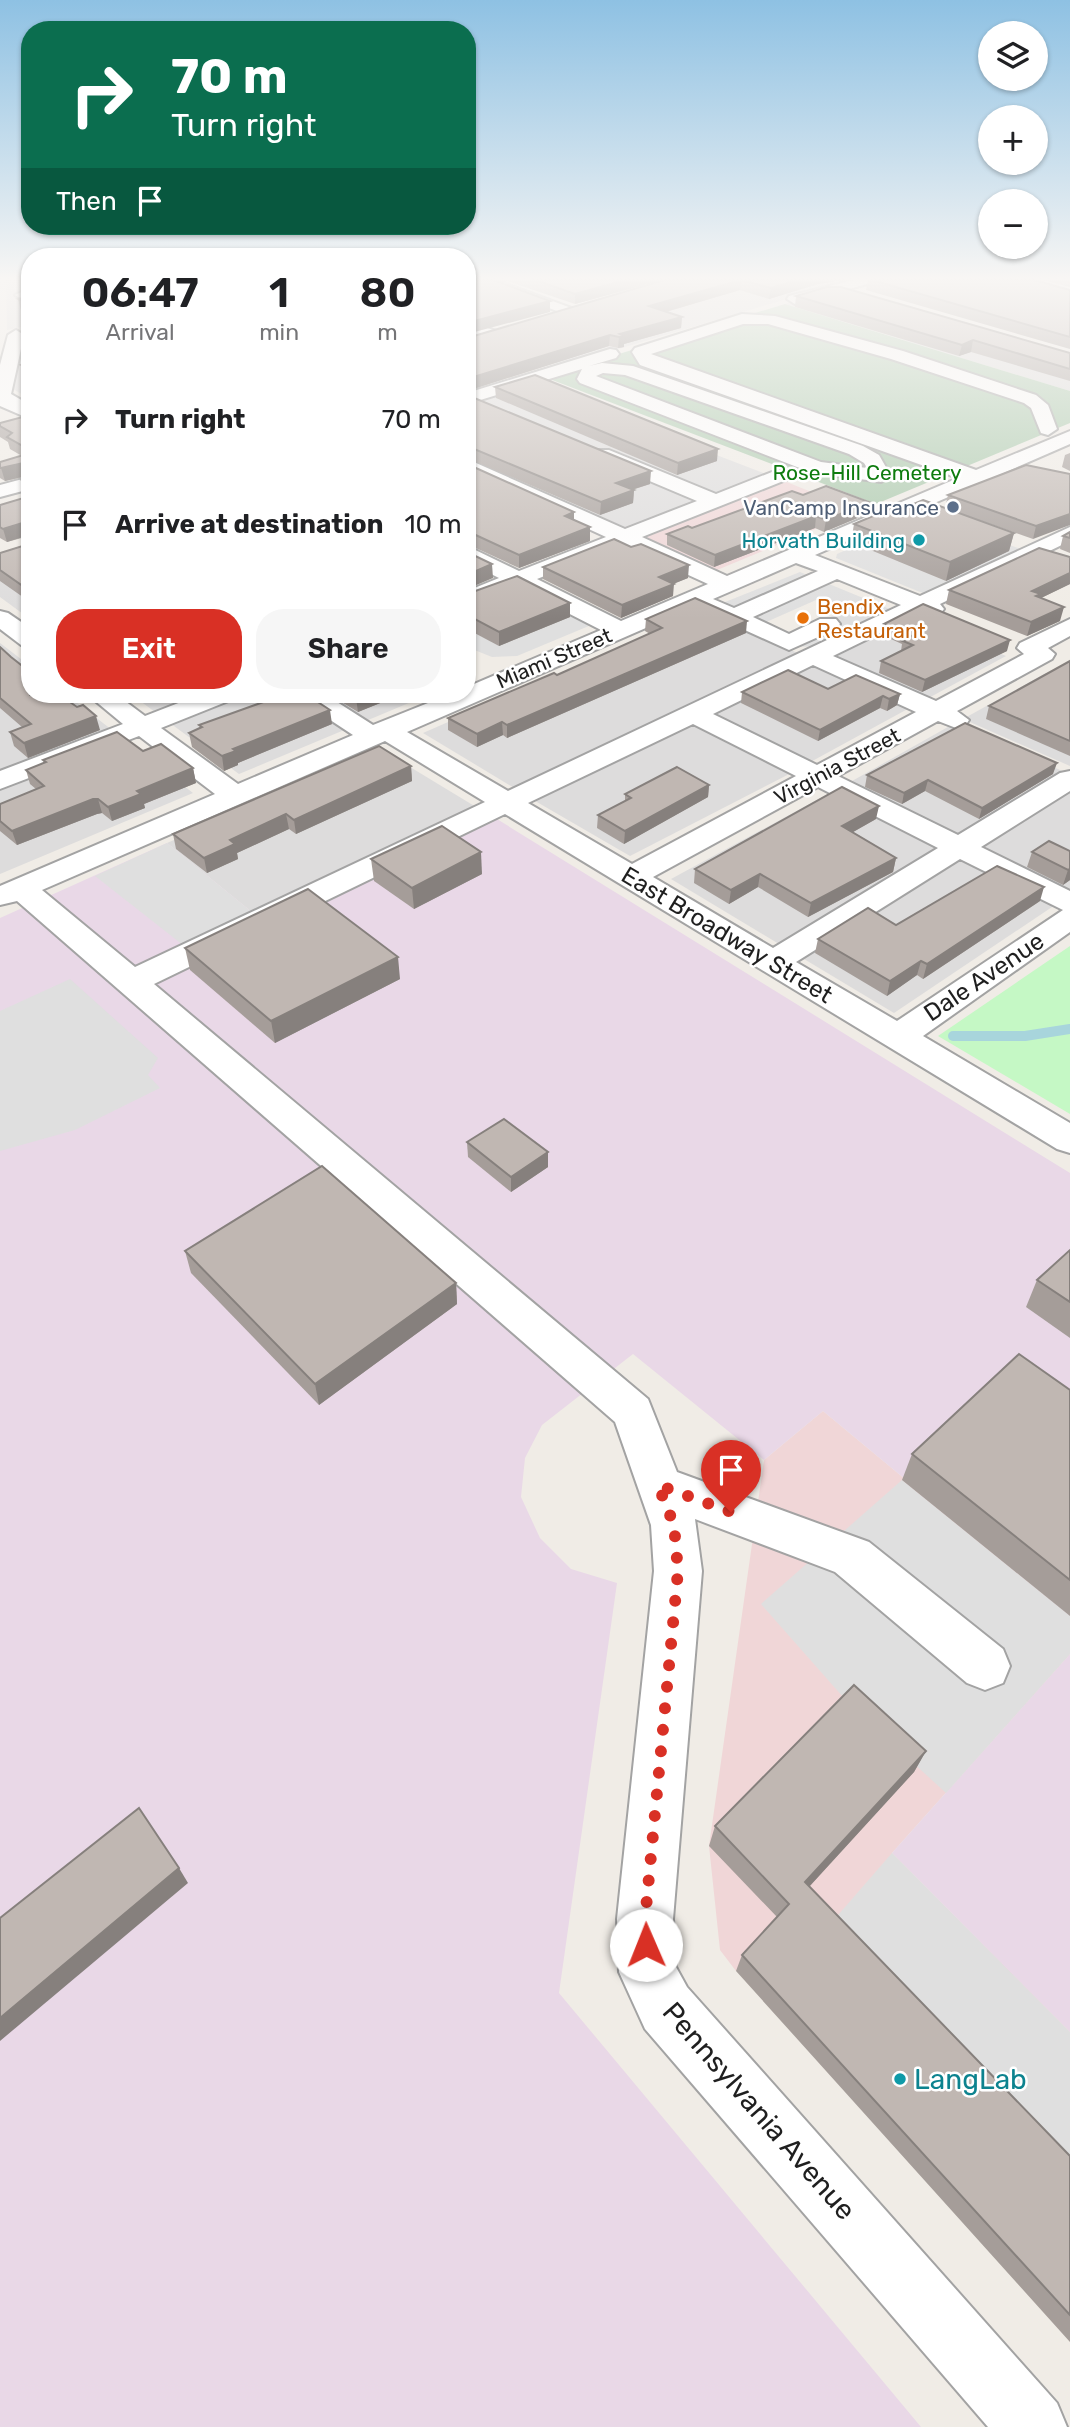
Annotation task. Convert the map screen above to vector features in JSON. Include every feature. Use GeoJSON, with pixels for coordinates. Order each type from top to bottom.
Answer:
{"type":"FeatureCollection","features":[{"type":"Feature","properties":{"kind":"street"},"geometry":{"type":"LineString","coordinates":[[585,392],[822,489]]}},
{"type":"Feature","properties":{"kind":"street"},"geometry":{"type":"LineString","coordinates":[[614,392],[817,468],[881,475]]}},
{"type":"Feature","properties":{"kind":"street"},"geometry":{"type":"LineString","coordinates":[[690,392],[864,454],[876,464],[881,475],[919,508]]}},
{"type":"Feature","properties":{"kind":"street"},"geometry":{"type":"LineString","coordinates":[[741,392],[976,477]]}},
{"type":"Feature","properties":{"kind":"street"},"geometry":{"type":"LineString","coordinates":[[1005,392],[1037,403],[1063,434]]}},
{"type":"Feature","properties":{"kind":"street"},"geometry":{"type":"LineString","coordinates":[[1,399],[21,408]]}},
{"type":"Feature","properties":{"kind":"street"},"geometry":{"type":"LineString","coordinates":[[1020,420],[1063,434]]}},
{"type":"Feature","properties":{"kind":"street","name":"Miami Street"},"geometry":{"type":"LineString","coordinates":[[476,691],[794,555],[919,508],[1063,434]]}},
{"type":"Feature","properties":{"kind":"street"},"geometry":{"type":"LineString","coordinates":[[581,444],[716,501]]}},
{"type":"Feature","properties":{"kind":"street"},"geometry":{"type":"LineString","coordinates":[[1014,461],[1045,472]]}},
{"type":"Feature","properties":{"kind":"street"},"geometry":{"type":"LineString","coordinates":[[476,469],[726,584]]}},
{"type":"Feature","properties":{"kind":"street"},"geometry":{"type":"LineString","coordinates":[[476,595],[784,474]]}},
{"type":"Feature","properties":{"kind":"street"},"geometry":{"type":"LineString","coordinates":[[0,491],[21,485]]}},
{"type":"Feature","properties":{"kind":"street"},"geometry":{"type":"LineString","coordinates":[[860,504],[919,508]]}},
{"type":"Feature","properties":{"kind":"street"},"geometry":{"type":"LineString","coordinates":[[131,982],[919,604],[1046,554],[1070,533]]}},
{"type":"Feature","properties":{"kind":"street"},"geometry":{"type":"LineString","coordinates":[[1008,540],[1046,554]]}},
{"type":"Feature","properties":{"kind":"street"},"geometry":{"type":"LineString","coordinates":[[794,555],[956,619]]}},
{"type":"Feature","properties":{"kind":"street"},"geometry":{"type":"LineString","coordinates":[[476,558],[619,630]]}},
{"type":"Feature","properties":{"kind":"street"},"geometry":{"type":"LineString","coordinates":[[734,617],[837,571]]}},
{"type":"Feature","properties":{"kind":"street"},"geometry":{"type":"LineString","coordinates":[[694,598],[789,643],[893,594]]}},
{"type":"Feature","properties":{"kind":"street"},"geometry":{"type":"LineString","coordinates":[[0,618],[21,633]]}},
{"type":"Feature","properties":{"kind":"street","name":"Virginia Street"},"geometry":{"type":"LineString","coordinates":[[630,877],[1045,655],[1070,626]]}},
{"type":"Feature","properties":{"kind":"street"},"geometry":{"type":"LineString","coordinates":[[1005,639],[1045,655]]}},
{"type":"Feature","properties":{"kind":"street"},"geometry":{"type":"LineString","coordinates":[[811,655],[982,731]]}},
{"type":"Feature","properties":{"kind":"street"},"geometry":{"type":"LineString","coordinates":[[476,670],[497,682]]}},
{"type":"Feature","properties":{"kind":"street"},"geometry":{"type":"LineString","coordinates":[[112,703],[234,795]]}},
{"type":"Feature","properties":{"kind":"street"},"geometry":{"type":"LineString","coordinates":[[0,781],[200,703]]}},
{"type":"Feature","properties":{"kind":"street","name":"East Broadway Street"},"geometry":{"type":"LineString","coordinates":[[324,703],[507,803],[1070,1140]]}},
{"type":"Feature","properties":{"kind":"street","name":"Miami Street"},"geometry":{"type":"LineString","coordinates":[[10,892],[447,703]]}},
{"type":"Feature","properties":{"kind":"street"},"geometry":{"type":"LineString","coordinates":[[692,713],[960,846],[1070,904]]}},
{"type":"Feature","properties":{"kind":"street"},"geometry":{"type":"LineString","coordinates":[[773,962],[960,846],[1066,771]]}},
{"type":"Feature","properties":{"kind":"street","name":"Pennsylvania Avenue"},"geometry":{"type":"LineString","coordinates":[[10,892],[131,982],[633,1412],[674,1525],[678,1571],[645,1919],[648,1972],[666,2008],[1033,2427]]}},
{"type":"Feature","properties":{"kind":"street","name":"Dale Avenue"},"geometry":{"type":"LineString","coordinates":[[898,1037],[1070,918]]}},
{"type":"Feature","properties":{"kind":"street"},"geometry":{"type":"LineString","coordinates":[[658,1485],[852,1557],[985,1666]]}},
{"type":"Feature","properties":{"kind":"shaded area"},"geometry":{"type":"Polygon","coordinates":[[[499,392],[553,392],[771,476],[716,498],[478,399],[499,392]]]}},
{"type":"Feature","properties":{"kind":"shaded area"},"geometry":{"type":"Polygon","coordinates":[[[476,404],[709,501],[631,530],[476,460],[476,404]]]}},
{"type":"Feature","properties":{"kind":"shaded area"},"geometry":{"type":"Polygon","coordinates":[[[779,479],[859,511],[717,570],[639,534],[779,479]]]}},
{"type":"Feature","properties":{"kind":"shaded area"},"geometry":{"type":"Polygon","coordinates":[[[981,535],[1024,550],[930,596],[836,558],[837,554],[857,545],[981,535]]]}},
{"type":"Feature","properties":{"kind":"shaded area"},"geometry":{"type":"Polygon","coordinates":[[[21,558],[21,612],[0,597],[0,565],[21,558]]]}},
{"type":"Feature","properties":{"kind":"shaded area"},"geometry":{"type":"Polygon","coordinates":[[[800,572],[897,612],[822,647],[783,646],[705,610],[800,572]],[[816,600],[764,623],[789,636],[841,612],[816,600]]]}},
{"type":"Feature","properties":{"kind":"shaded area"},"geometry":{"type":"Polygon","coordinates":[[[522,594],[596,623],[517,656],[492,657],[476,651],[476,609],[522,594]]]}},
{"type":"Feature","properties":{"kind":"shaded area"},"geometry":{"type":"Polygon","coordinates":[[[705,610],[804,656],[521,792],[423,733],[705,610]]]}},
{"type":"Feature","properties":{"kind":"shaded area"},"geometry":{"type":"Polygon","coordinates":[[[907,616],[1006,656],[923,701],[824,656],[907,616]]]}},
{"type":"Feature","properties":{"kind":"shaded area"},"geometry":{"type":"Polygon","coordinates":[[[0,643],[21,659],[21,703],[77,703],[193,793],[0,874],[0,643]]]}},
{"type":"Feature","properties":{"kind":"shaded area"},"geometry":{"type":"Polygon","coordinates":[[[814,659],[915,705],[805,765],[705,714],[814,659]]]}},
{"type":"Feature","properties":{"kind":"shaded area"},"geometry":{"type":"Polygon","coordinates":[[[1046,673],[1070,683],[1070,766],[963,719],[1046,673]]]}},
{"type":"Feature","properties":{"kind":"shaded area"},"geometry":{"type":"Polygon","coordinates":[[[143,703],[409,703],[239,774],[143,703]]]}},
{"type":"Feature","properties":{"kind":"shaded area"},"geometry":{"type":"Polygon","coordinates":[[[694,719],[797,770],[630,856],[530,798],[694,719]]]}},
{"type":"Feature","properties":{"kind":"shaded area"},"geometry":{"type":"Polygon","coordinates":[[[955,723],[1069,774],[959,841],[845,785],[955,723]]]}},
{"type":"Feature","properties":{"kind":"shaded area"},"geometry":{"type":"Polygon","coordinates":[[[382,750],[481,810],[259,918],[167,843],[382,750]]]}},
{"type":"Feature","properties":{"kind":"shaded area"},"geometry":{"type":"Polygon","coordinates":[[[1070,784],[1070,893],[971,848],[1070,784]]]}},
{"type":"Feature","properties":{"kind":"shaded area"},"geometry":{"type":"Polygon","coordinates":[[[837,789],[1058,903],[894,1013],[671,879],[837,789]]]}},
{"type":"Feature","properties":{"kind":"shaded area"},"geometry":{"type":"Polygon","coordinates":[[[492,816],[1070,1173],[1070,1616],[823,1411],[764,1460],[633,1354],[542,1425],[525,1458],[521,1497],[540,1538],[571,1569],[617,1583],[559,1993],[921,2427],[0,2427],[0,918],[167,843],[259,918],[492,816]]]}},
{"type":"Feature","properties":{"kind":"shaded area"},"geometry":{"type":"Polygon","coordinates":[[[167,843],[259,918],[188,949],[95,876],[167,843]]]}},
{"type":"Feature","properties":{"kind":"shaded area"},"geometry":{"type":"Polygon","coordinates":[[[70,979],[158,1058],[148,1075],[160,1088],[75,1130],[0,1151],[0,1011],[70,979]]]}},
{"type":"Feature","properties":{"kind":"shaded area"},"geometry":{"type":"Polygon","coordinates":[[[823,1411],[1070,1616],[1070,1654],[892,1853],[1070,2032],[736,1971],[720,1950],[709,1846],[764,1460],[823,1411]]]}},
{"type":"Feature","properties":{"kind":"shaded area"},"geometry":{"type":"Polygon","coordinates":[[[902,1480],[1070,1616],[1070,1654],[946,1793],[851,1706],[761,1604],[902,1480]]]}},
{"type":"Feature","properties":{"kind":"shaded area"},"geometry":{"type":"Polygon","coordinates":[[[1070,1654],[1070,2032],[892,1853],[1070,1654]]]}},
{"type":"Feature","properties":{"kind":"shaded area"},"geometry":{"type":"Polygon","coordinates":[[[892,1853],[1070,2032],[1070,2187],[825,1930],[892,1853]]]}},
{"type":"Feature","properties":{"kind":"green space","name":"Rose-Hill Cemetery"},"geometry":{"type":"Polygon","coordinates":[[[584,392],[1070,392],[1070,423],[876,504],[584,392]]]}},
{"type":"Feature","properties":{"kind":"green space"},"geometry":{"type":"Polygon","coordinates":[[[1070,946],[1070,1114],[938,1036],[1070,946]]]}},
{"type":"Feature","properties":{"kind":"building"},"geometry":{"type":"Polygon","coordinates":[[[508,392],[578,392],[718,449],[678,463],[508,392]]]}},
{"type":"Feature","properties":{"kind":"building"},"geometry":{"type":"Polygon","coordinates":[[[476,399],[651,471],[616,483],[634,490],[601,502],[476,450],[476,399]]]}},
{"type":"Feature","properties":{"kind":"building"},"geometry":{"type":"Polygon","coordinates":[[[21,417],[21,445],[7,437],[12,433],[0,426],[0,423],[21,417]]]}},
{"type":"Feature","properties":{"kind":"building"},"geometry":{"type":"Polygon","coordinates":[[[21,456],[21,464],[0,468],[0,462],[21,456]]]}},
{"type":"Feature","properties":{"kind":"building"},"geometry":{"type":"Polygon","coordinates":[[[1026,465],[1070,474],[1070,514],[1036,526],[948,495],[1026,465]]]}},
{"type":"Feature","properties":{"kind":"building"},"geometry":{"type":"Polygon","coordinates":[[[476,468],[574,512],[565,516],[590,527],[519,555],[476,535],[476,468]]]}},
{"type":"Feature","properties":{"kind":"building"},"geometry":{"type":"Polygon","coordinates":[[[826,486],[869,502],[826,520],[816,516],[715,555],[667,534],[688,526],[692,528],[792,491],[803,495],[826,486]]]}},
{"type":"Feature","properties":{"kind":"building"},"geometry":{"type":"Polygon","coordinates":[[[21,499],[21,524],[3,529],[0,527],[0,505],[21,499]]]}},
{"type":"Feature","properties":{"kind":"building"},"geometry":{"type":"Polygon","coordinates":[[[923,500],[1014,533],[950,562],[854,524],[897,506],[904,508],[923,500]]]}},
{"type":"Feature","properties":{"kind":"building"},"geometry":{"type":"Polygon","coordinates":[[[614,539],[631,547],[641,544],[689,565],[659,577],[674,584],[622,605],[543,567],[614,539]]]}},
{"type":"Feature","properties":{"kind":"building"},"geometry":{"type":"Polygon","coordinates":[[[21,547],[21,585],[0,570],[0,553],[21,547]]]}},
{"type":"Feature","properties":{"kind":"building"},"geometry":{"type":"Polygon","coordinates":[[[1039,548],[1070,557],[1070,573],[1032,591],[1041,594],[1036,596],[1064,607],[1031,622],[949,590],[1039,548]]]}},
{"type":"Feature","properties":{"kind":"building"},"geometry":{"type":"Polygon","coordinates":[[[476,556],[492,564],[476,571],[476,556]]]}},
{"type":"Feature","properties":{"kind":"building"},"geometry":{"type":"Polygon","coordinates":[[[517,576],[570,603],[499,632],[476,620],[476,591],[517,576]]]}},
{"type":"Feature","properties":{"kind":"building"},"geometry":{"type":"Polygon","coordinates":[[[695,598],[747,621],[507,725],[502,722],[477,734],[448,718],[554,673],[557,675],[662,628],[646,619],[695,598]]]}},
{"type":"Feature","properties":{"kind":"building"},"geometry":{"type":"Polygon","coordinates":[[[923,604],[1010,640],[925,680],[881,661],[913,645],[903,641],[912,636],[884,624],[923,604]]]}},
{"type":"Feature","properties":{"kind":"building"},"geometry":{"type":"Polygon","coordinates":[[[0,647],[21,665],[21,703],[71,703],[77,707],[83,705],[96,716],[24,743],[10,732],[31,724],[0,698],[0,647]]]}},
{"type":"Feature","properties":{"kind":"building"},"geometry":{"type":"Polygon","coordinates":[[[1070,661],[1070,741],[989,706],[1070,661]]]}},
{"type":"Feature","properties":{"kind":"building"},"geometry":{"type":"Polygon","coordinates":[[[788,670],[828,689],[856,675],[900,694],[889,699],[883,696],[820,730],[742,692],[788,670]]]}},
{"type":"Feature","properties":{"kind":"building"},"geometry":{"type":"Polygon","coordinates":[[[261,703],[319,703],[330,710],[233,749],[236,751],[222,756],[189,733],[202,727],[199,725],[261,703]]]}},
{"type":"Feature","properties":{"kind":"building"},"geometry":{"type":"Polygon","coordinates":[[[965,723],[1057,763],[982,808],[928,780],[904,793],[867,775],[965,723]]]}},
{"type":"Feature","properties":{"kind":"building"},"geometry":{"type":"Polygon","coordinates":[[[117,732],[143,751],[161,744],[193,768],[137,791],[141,794],[108,807],[98,799],[93,799],[12,831],[0,821],[0,804],[44,786],[26,770],[46,762],[43,760],[117,732]]]}},
{"type":"Feature","properties":{"kind":"building"},"geometry":{"type":"Polygon","coordinates":[[[379,746],[411,766],[294,820],[286,814],[230,840],[235,844],[204,858],[173,834],[379,746]]]}},
{"type":"Feature","properties":{"kind":"building"},"geometry":{"type":"Polygon","coordinates":[[[677,767],[709,785],[625,831],[598,815],[631,798],[625,794],[677,767]]]}},
{"type":"Feature","properties":{"kind":"building"},"geometry":{"type":"Polygon","coordinates":[[[842,787],[879,806],[842,826],[896,858],[811,903],[760,874],[731,890],[695,869],[842,787]]]}},
{"type":"Feature","properties":{"kind":"building"},"geometry":{"type":"Polygon","coordinates":[[[442,826],[481,852],[412,888],[371,859],[442,826]]]}},
{"type":"Feature","properties":{"kind":"building"},"geometry":{"type":"Polygon","coordinates":[[[1049,841],[1070,851],[1070,869],[1032,852],[1049,841]]]}},
{"type":"Feature","properties":{"kind":"building"},"geometry":{"type":"Polygon","coordinates":[[[997,866],[1044,887],[927,964],[921,961],[890,981],[818,939],[868,908],[896,925],[997,866]]]}},
{"type":"Feature","properties":{"kind":"building"},"geometry":{"type":"Polygon","coordinates":[[[308,889],[398,957],[271,1021],[185,948],[308,889]]]}},
{"type":"Feature","properties":{"kind":"building"},"geometry":{"type":"Polygon","coordinates":[[[504,1119],[548,1152],[511,1177],[467,1142],[504,1119]]]}},
{"type":"Feature","properties":{"kind":"building"},"geometry":{"type":"Polygon","coordinates":[[[322,1166],[456,1283],[315,1384],[185,1251],[322,1166]]]}},
{"type":"Feature","properties":{"kind":"building"},"geometry":{"type":"Polygon","coordinates":[[[1070,1250],[1070,1302],[1037,1280],[1070,1250]]]}},
{"type":"Feature","properties":{"kind":"building"},"geometry":{"type":"Polygon","coordinates":[[[1019,1354],[1070,1390],[1070,1580],[912,1454],[1019,1354]]]}},
{"type":"Feature","properties":{"kind":"building","name":"LangLab"},"geometry":{"type":"Polygon","coordinates":[[[854,1685],[926,1751],[805,1882],[1070,2156],[1070,2315],[742,1955],[789,1904],[715,1826],[854,1685]]]}},
{"type":"Feature","properties":{"kind":"building"},"geometry":{"type":"Polygon","coordinates":[[[139,1808],[179,1868],[0,2018],[0,1918],[139,1808]]]}},
{"type":"Feature","properties":{"kind":"waterway"},"geometry":{"type":"LineString","coordinates":[[953,1036],[1025,1036],[1070,1029]]}},
{"type":"Feature","properties":{"kind":"place","name":"VanCamp Insurance"},"geometry":{"type":"Point","coordinates":[953,507]}},
{"type":"Feature","properties":{"kind":"place","name":"Horvath Building"},"geometry":{"type":"Point","coordinates":[919,540]}},
{"type":"Feature","properties":{"kind":"place","name":"Bendix Restaurant"},"geometry":{"type":"Point","coordinates":[803,618]}},
{"type":"Feature","properties":{"kind":"place","name":"LangLab"},"geometry":{"type":"Point","coordinates":[900,2079]}},
{"type":"Feature","properties":{"kind":"route"},"geometry":{"type":"LineString","coordinates":[[646,1945],[645,1919],[678,1571],[674,1525],[658,1485],[731,1512]]}}]}
